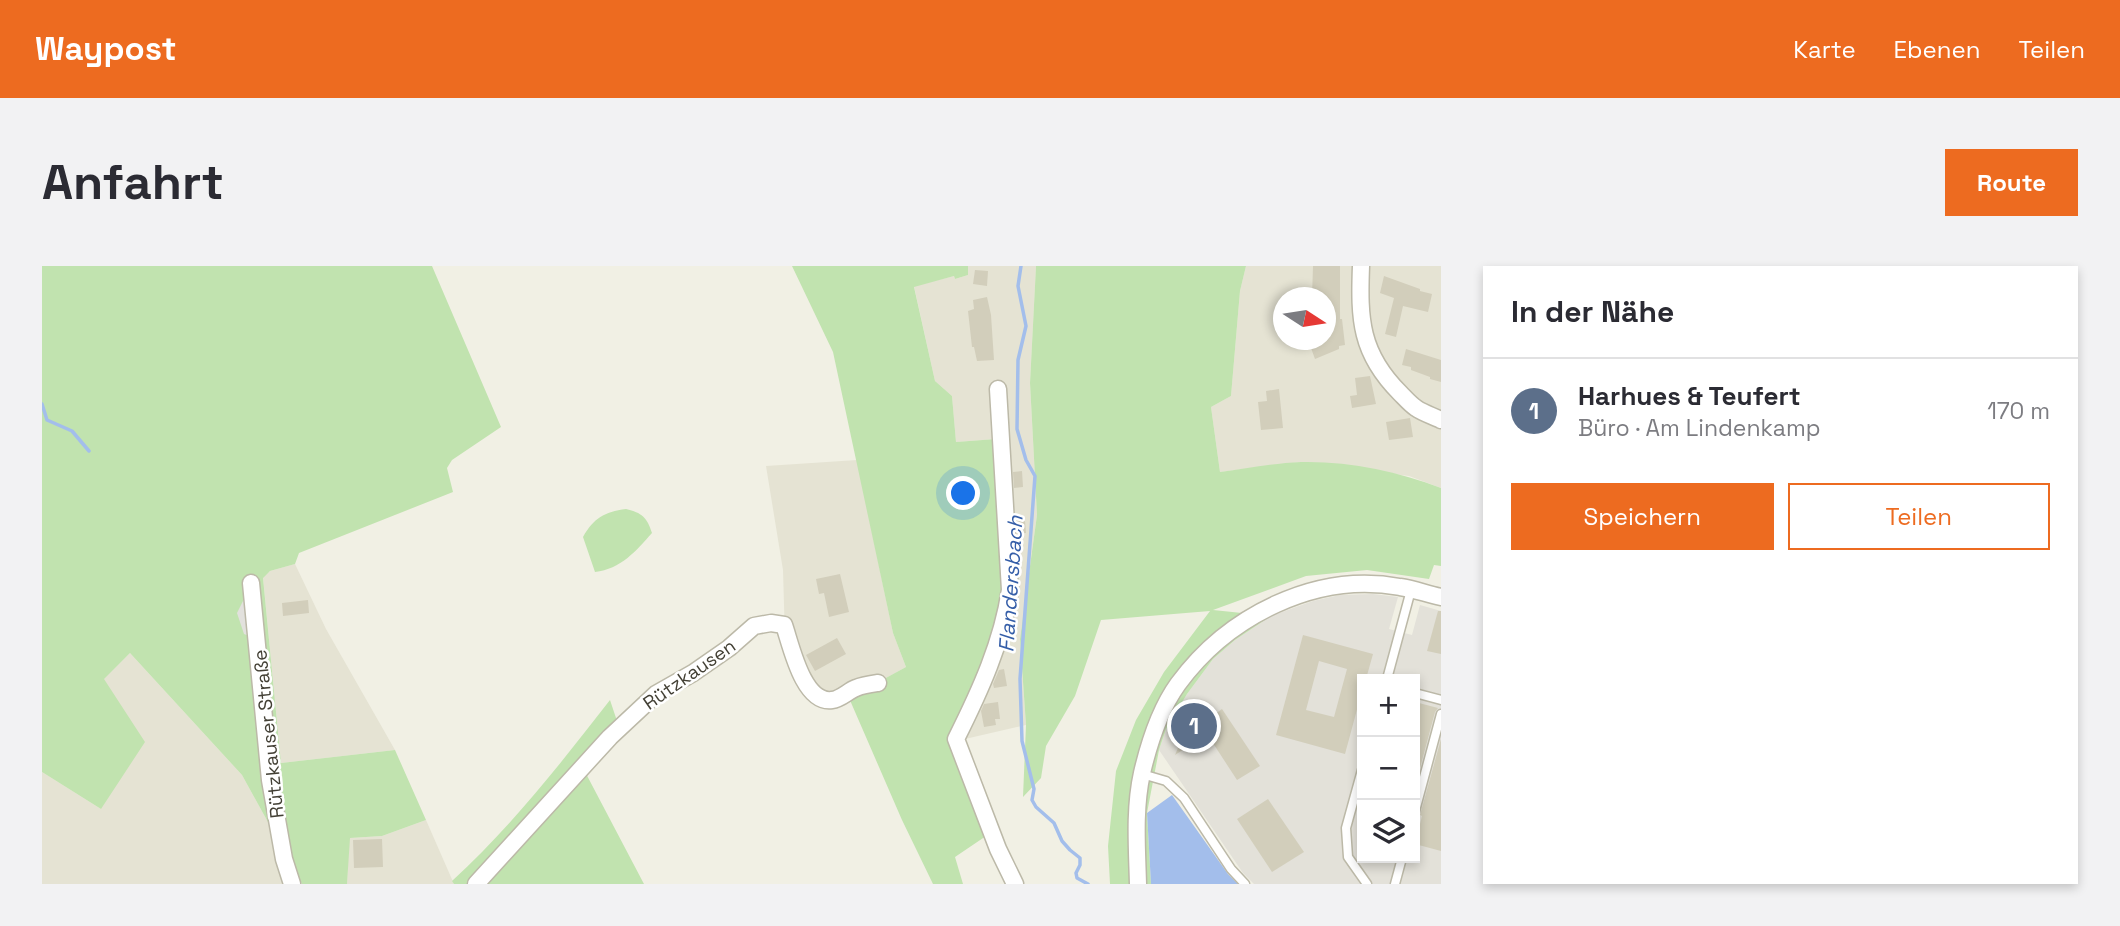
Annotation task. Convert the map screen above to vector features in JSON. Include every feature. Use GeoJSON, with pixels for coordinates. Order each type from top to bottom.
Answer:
{"type":"FeatureCollection","features":[{"type":"Feature","properties":{"kind":"street"},"geometry":{"type":"LineString","coordinates":[[1361,266],[1362,327],[1370,353],[1389,382],[1415,408],[1441,419]]}},
{"type":"Feature","properties":{"kind":"street"},"geometry":{"type":"LineString","coordinates":[[998,389],[1010,590],[1006,620],[996,648],[980,690],[956,739],[998,849],[1015,884]]}},
{"type":"Feature","properties":{"kind":"street","name":"Rützkauser Straße"},"geometry":{"type":"LineString","coordinates":[[251,583],[270,780],[284,859],[292,884]]}},
{"type":"Feature","properties":{"kind":"street"},"geometry":{"type":"LineString","coordinates":[[1138,884],[1137,814],[1142,774],[1156,725],[1176,687],[1203,653],[1235,626],[1269,607],[1312,592],[1369,584],[1399,586],[1441,597]]}},
{"type":"Feature","properties":{"kind":"street","name":"Rützkausen"},"geometry":{"type":"LineString","coordinates":[[476,884],[625,721],[656,694],[693,673],[729,648],[754,626],[771,623],[785,625],[803,678],[819,698],[830,701],[858,687],[878,683]]}},
{"type":"Feature","properties":{"kind":"lane"},"geometry":{"type":"LineString","coordinates":[[1388,674],[1411,590]]}},
{"type":"Feature","properties":{"kind":"lane"},"geometry":{"type":"LineString","coordinates":[[1420,695],[1441,701]]}},
{"type":"Feature","properties":{"kind":"lane"},"geometry":{"type":"LineString","coordinates":[[1418,800],[1441,713]]}},
{"type":"Feature","properties":{"kind":"lane"},"geometry":{"type":"LineString","coordinates":[[1142,774],[1166,782],[1184,797],[1231,869],[1245,884]]}},
{"type":"Feature","properties":{"kind":"lane"},"geometry":{"type":"LineString","coordinates":[[1357,788],[1346,828],[1348,856],[1367,884]]}},
{"type":"Feature","properties":{"kind":"lane"},"geometry":{"type":"LineString","coordinates":[[1395,884],[1401,863]]}},
{"type":"Feature","properties":{"kind":"shaded area"},"geometry":{"type":"Polygon","coordinates":[[[968,266],[1036,266],[1030,383],[1037,515],[1020,639],[1026,725],[965,739],[955,735],[996,439],[956,442],[952,396],[935,381],[914,286],[968,275],[968,266]]]}},
{"type":"Feature","properties":{"kind":"shaded area"},"geometry":{"type":"Polygon","coordinates":[[[1246,266],[1441,266],[1441,488],[1409,476],[1301,462],[1220,472],[1211,407],[1231,396],[1240,291],[1246,266]]]}},
{"type":"Feature","properties":{"kind":"shaded area"},"geometry":{"type":"Polygon","coordinates":[[[857,460],[893,633],[906,667],[833,707],[811,699],[785,640],[783,570],[766,466],[857,460]]]}},
{"type":"Feature","properties":{"kind":"shaded area"},"geometry":{"type":"Polygon","coordinates":[[[295,564],[326,629],[395,750],[281,763],[263,577],[270,571],[295,564]]]}},
{"type":"Feature","properties":{"kind":"shaded area"},"geometry":{"type":"Polygon","coordinates":[[[249,589],[254,638],[244,634],[237,613],[249,589]]]}},
{"type":"Feature","properties":{"kind":"shaded area"},"geometry":{"type":"Polygon","coordinates":[[[1373,594],[1398,597],[1389,629],[1412,635],[1420,605],[1441,611],[1441,884],[1254,884],[1243,873],[1159,750],[1166,729],[1213,659],[1235,640],[1271,616],[1313,601],[1340,595],[1373,594]]]}},
{"type":"Feature","properties":{"kind":"shaded area"},"geometry":{"type":"Polygon","coordinates":[[[130,653],[242,775],[302,884],[42,884],[42,772],[101,809],[103,679],[130,653]]]}},
{"type":"Feature","properties":{"kind":"shaded area"},"geometry":{"type":"Polygon","coordinates":[[[426,820],[454,884],[347,884],[349,838],[382,836],[426,820]]]}},
{"type":"Feature","properties":{"kind":"green space"},"geometry":{"type":"Polygon","coordinates":[[[42,266],[432,266],[501,427],[452,460],[447,468],[453,492],[299,553],[295,564],[270,571],[263,578],[281,763],[395,750],[426,820],[382,836],[350,838],[347,884],[302,884],[242,775],[130,653],[104,679],[145,742],[101,809],[42,772],[42,266]]]}},
{"type":"Feature","properties":{"kind":"green space"},"geometry":{"type":"Polygon","coordinates":[[[792,266],[968,266],[968,275],[914,287],[935,381],[952,396],[956,442],[996,439],[1006,599],[955,735],[989,834],[955,857],[963,884],[933,884],[849,698],[906,667],[893,633],[833,352],[792,266]]]}},
{"type":"Feature","properties":{"kind":"green space"},"geometry":{"type":"Polygon","coordinates":[[[1036,266],[1246,266],[1240,291],[1231,396],[1211,407],[1220,472],[1291,463],[1337,463],[1390,472],[1441,488],[1441,566],[1434,565],[1429,579],[1367,570],[1306,576],[1213,610],[1271,616],[1235,640],[1213,659],[1166,729],[1159,750],[1147,813],[1151,884],[1110,884],[1108,846],[1116,771],[1136,720],[1164,672],[1210,611],[1101,620],[1075,696],[1046,746],[1041,778],[1023,797],[1026,725],[1020,639],[1037,515],[1030,383],[1036,266]]]}},
{"type":"Feature","properties":{"kind":"green space"},"geometry":{"type":"Polygon","coordinates":[[[626,509],[643,516],[652,533],[620,563],[595,572],[583,537],[600,517],[626,509]]]}},
{"type":"Feature","properties":{"kind":"green space"},"geometry":{"type":"Polygon","coordinates":[[[610,700],[619,727],[583,768],[644,884],[454,884],[452,881],[515,816],[610,700]]]}},
{"type":"Feature","properties":{"kind":"water"},"geometry":{"type":"Polygon","coordinates":[[[1172,795],[1238,884],[1151,884],[1147,813],[1172,795]]]}},
{"type":"Feature","properties":{"kind":"building"},"geometry":{"type":"Polygon","coordinates":[[[1313,266],[1340,266],[1340,319],[1345,345],[1339,346],[1339,349],[1315,359],[1312,350],[1336,350],[1336,287],[1312,287],[1313,266]]]}},
{"type":"Feature","properties":{"kind":"building"},"geometry":{"type":"Polygon","coordinates":[[[975,270],[988,271],[987,286],[973,284],[975,270]]]}},
{"type":"Feature","properties":{"kind":"building"},"geometry":{"type":"Polygon","coordinates":[[[1384,276],[1432,294],[1428,312],[1403,306],[1396,337],[1385,334],[1394,298],[1380,293],[1384,276]]]}},
{"type":"Feature","properties":{"kind":"building"},"geometry":{"type":"Polygon","coordinates":[[[987,297],[994,360],[977,361],[972,347],[968,311],[974,309],[973,300],[987,297]]]}},
{"type":"Feature","properties":{"kind":"building"},"geometry":{"type":"Polygon","coordinates":[[[1406,349],[1441,360],[1441,382],[1402,365],[1406,349]]]}},
{"type":"Feature","properties":{"kind":"building"},"geometry":{"type":"Polygon","coordinates":[[[1370,376],[1376,404],[1352,408],[1350,396],[1357,395],[1355,378],[1370,376]]]}},
{"type":"Feature","properties":{"kind":"building"},"geometry":{"type":"Polygon","coordinates":[[[1279,389],[1283,428],[1261,430],[1258,402],[1267,401],[1266,391],[1279,389]]]}},
{"type":"Feature","properties":{"kind":"building"},"geometry":{"type":"Polygon","coordinates":[[[1410,418],[1413,437],[1389,440],[1386,422],[1410,418]]]}},
{"type":"Feature","properties":{"kind":"building"},"geometry":{"type":"Polygon","coordinates":[[[1022,471],[1023,487],[1014,488],[1013,472],[1022,471]]]}},
{"type":"Feature","properties":{"kind":"building"},"geometry":{"type":"Polygon","coordinates":[[[1016,521],[1025,521],[1026,533],[1017,534],[1016,521]]]}},
{"type":"Feature","properties":{"kind":"building"},"geometry":{"type":"Polygon","coordinates":[[[840,574],[849,612],[829,617],[824,593],[819,594],[816,579],[840,574]]]}},
{"type":"Feature","properties":{"kind":"building"},"geometry":{"type":"Polygon","coordinates":[[[308,600],[309,613],[283,616],[282,603],[308,600]]]}},
{"type":"Feature","properties":{"kind":"building"},"geometry":{"type":"Polygon","coordinates":[[[1438,611],[1441,611],[1441,654],[1427,651],[1438,611]]]}},
{"type":"Feature","properties":{"kind":"building"},"geometry":{"type":"Polygon","coordinates":[[[1303,635],[1373,654],[1367,674],[1357,674],[1357,710],[1345,754],[1276,735],[1303,635]],[[1319,661],[1306,710],[1334,717],[1347,669],[1319,661]]]}},
{"type":"Feature","properties":{"kind":"building"},"geometry":{"type":"Polygon","coordinates":[[[837,638],[846,654],[815,671],[806,655],[837,638]]]}},
{"type":"Feature","properties":{"kind":"building"},"geometry":{"type":"Polygon","coordinates":[[[1004,669],[1007,686],[994,688],[999,670],[1004,669]]]}},
{"type":"Feature","properties":{"kind":"building"},"geometry":{"type":"Polygon","coordinates":[[[998,702],[1000,719],[995,719],[996,725],[984,727],[981,711],[984,704],[998,702]]]}},
{"type":"Feature","properties":{"kind":"building"},"geometry":{"type":"Polygon","coordinates":[[[1420,703],[1438,708],[1420,768],[1420,703]]]}},
{"type":"Feature","properties":{"kind":"building"},"geometry":{"type":"Polygon","coordinates":[[[1202,704],[1211,717],[1222,709],[1260,766],[1237,780],[1207,734],[1175,755],[1188,724],[1202,704]]]}},
{"type":"Feature","properties":{"kind":"building"},"geometry":{"type":"Polygon","coordinates":[[[1441,739],[1441,851],[1420,845],[1420,815],[1441,739]]]}},
{"type":"Feature","properties":{"kind":"building"},"geometry":{"type":"Polygon","coordinates":[[[1268,799],[1304,852],[1272,872],[1237,819],[1268,799]]]}},
{"type":"Feature","properties":{"kind":"building"},"geometry":{"type":"Polygon","coordinates":[[[382,839],[383,867],[354,868],[353,840],[382,839]]]}},
{"type":"Feature","properties":{"kind":"waterway","name":"Flandersbach"},"geometry":{"type":"LineString","coordinates":[[1021,266],[1018,286],[1026,326],[1018,360],[1017,429],[1026,460],[1035,476],[1020,679],[1022,741],[1034,789],[1032,800],[1054,823],[1062,841],[1080,858],[1077,878],[1088,884]]}},
{"type":"Feature","properties":{"kind":"waterway"},"geometry":{"type":"LineString","coordinates":[[42,404],[47,420],[72,431],[89,451]]}},
{"type":"Feature","properties":{"kind":"place","name":"Harhues & Teufert"},"geometry":{"type":"Point","coordinates":[1194,726]}}]}
